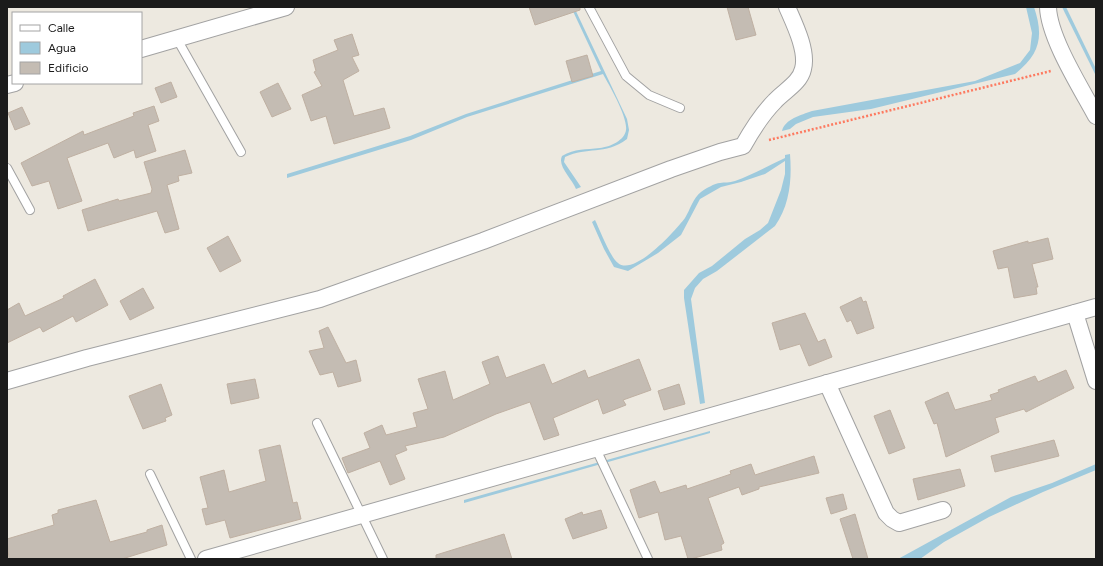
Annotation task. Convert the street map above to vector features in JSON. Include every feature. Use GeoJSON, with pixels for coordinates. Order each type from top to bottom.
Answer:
{"type":"FeatureCollection","features":[{"type":"Feature","properties":{"kind":"street"},"geometry":{"type":"LineString","coordinates":[[142,49],[286,7]]}},
{"type":"Feature","properties":{"kind":"street"},"geometry":{"type":"LineString","coordinates":[[7,381],[87,358],[320,299],[483,241],[671,169],[720,152],[743,146],[762,116],[775,100],[797,80],[804,68],[803,48],[786,7]]}},
{"type":"Feature","properties":{"kind":"street"},"geometry":{"type":"LineString","coordinates":[[1048,7],[1048,18],[1069,66],[1096,116]]}},
{"type":"Feature","properties":{"kind":"street"},"geometry":{"type":"LineString","coordinates":[[206,559],[1096,307]]}},
{"type":"Feature","properties":{"kind":"street"},"geometry":{"type":"LineString","coordinates":[[1075,313],[1096,381]]}},
{"type":"Feature","properties":{"kind":"street"},"geometry":{"type":"LineString","coordinates":[[827,383],[886,513],[899,523],[943,510]]}},
{"type":"Feature","properties":{"kind":"lane"},"geometry":{"type":"LineString","coordinates":[[589,7],[626,76],[649,95],[680,108]]}},
{"type":"Feature","properties":{"kind":"lane"},"geometry":{"type":"LineString","coordinates":[[177,39],[241,152]]}},
{"type":"Feature","properties":{"kind":"lane"},"geometry":{"type":"LineString","coordinates":[[7,168],[30,210]]}},
{"type":"Feature","properties":{"kind":"lane"},"geometry":{"type":"LineString","coordinates":[[317,423],[383,559]]}},
{"type":"Feature","properties":{"kind":"lane"},"geometry":{"type":"LineString","coordinates":[[596,448],[648,559]]}},
{"type":"Feature","properties":{"kind":"lane"},"geometry":{"type":"LineString","coordinates":[[150,474],[191,559]]}},
{"type":"Feature","properties":{"kind":"path"},"geometry":{"type":"LineString","coordinates":[[743,146],[1069,66]]}},
{"type":"Feature","properties":{"kind":"water"},"geometry":{"type":"Polygon","coordinates":[[[571,7],[574,7],[627,119],[629,130],[627,139],[619,144],[565,157],[564,162],[581,187],[576,189],[563,168],[561,160],[562,156],[576,150],[600,148],[612,145],[623,137],[626,130],[626,124],[621,109],[603,74],[467,117],[411,140],[287,178],[287,174],[410,136],[466,114],[601,71],[571,7]]]}},
{"type":"Feature","properties":{"kind":"water"},"geometry":{"type":"Polygon","coordinates":[[[1026,7],[1034,7],[1039,27],[1038,44],[1030,59],[1015,74],[871,109],[813,117],[796,124],[790,129],[782,131],[786,123],[790,120],[812,111],[975,81],[1020,63],[1030,50],[1032,33],[1026,7]]]}},
{"type":"Feature","properties":{"kind":"water"},"geometry":{"type":"Polygon","coordinates":[[[1062,7],[1066,7],[1096,69],[1096,76],[1062,7]]]}},
{"type":"Feature","properties":{"kind":"water"},"geometry":{"type":"Polygon","coordinates":[[[790,154],[791,173],[789,192],[784,209],[775,226],[717,271],[703,279],[695,288],[691,299],[705,403],[700,404],[684,290],[699,273],[712,266],[745,239],[768,223],[781,190],[785,174],[785,161],[765,174],[721,187],[700,199],[681,235],[658,253],[628,271],[614,267],[592,222],[595,220],[609,249],[618,263],[625,266],[634,264],[654,250],[673,232],[685,218],[696,197],[710,186],[733,182],[748,176],[785,158],[785,155],[790,154]]]}},
{"type":"Feature","properties":{"kind":"water"},"geometry":{"type":"Polygon","coordinates":[[[710,431],[710,433],[464,503],[464,500],[710,431]]]}},
{"type":"Feature","properties":{"kind":"water"},"geometry":{"type":"Polygon","coordinates":[[[1096,464],[1096,470],[989,517],[944,542],[920,559],[898,559],[1011,497],[1052,483],[1096,464]]]}},
{"type":"Feature","properties":{"kind":"building"},"geometry":{"type":"Polygon","coordinates":[[[529,7],[580,7],[580,10],[535,25],[529,7]]]}},
{"type":"Feature","properties":{"kind":"building"},"geometry":{"type":"Polygon","coordinates":[[[727,7],[748,7],[756,35],[736,40],[727,7]]]}},
{"type":"Feature","properties":{"kind":"building"},"geometry":{"type":"Polygon","coordinates":[[[352,34],[359,55],[352,57],[359,71],[343,80],[354,116],[384,108],[390,128],[334,144],[326,116],[311,121],[302,95],[322,86],[314,72],[316,71],[313,60],[338,50],[334,40],[352,34]]]}},
{"type":"Feature","properties":{"kind":"building"},"geometry":{"type":"Polygon","coordinates":[[[587,55],[593,76],[572,82],[566,61],[587,55]]]}},
{"type":"Feature","properties":{"kind":"building"},"geometry":{"type":"Polygon","coordinates":[[[171,82],[177,97],[161,103],[155,88],[171,82]]]}},
{"type":"Feature","properties":{"kind":"building"},"geometry":{"type":"Polygon","coordinates":[[[278,83],[291,109],[272,117],[260,92],[278,83]]]}},
{"type":"Feature","properties":{"kind":"building"},"geometry":{"type":"Polygon","coordinates":[[[154,106],[159,121],[148,125],[156,151],[136,158],[134,150],[114,158],[108,143],[67,158],[82,201],[58,209],[49,181],[32,186],[21,163],[83,131],[84,135],[134,116],[133,113],[154,106]]]}},
{"type":"Feature","properties":{"kind":"building"},"geometry":{"type":"Polygon","coordinates":[[[22,107],[30,124],[15,130],[8,113],[22,107]]]}},
{"type":"Feature","properties":{"kind":"building"},"geometry":{"type":"Polygon","coordinates":[[[185,150],[192,173],[178,176],[179,181],[167,185],[179,229],[165,233],[157,211],[88,231],[82,210],[118,199],[119,201],[151,193],[152,189],[144,162],[185,150]]]}},
{"type":"Feature","properties":{"kind":"building"},"geometry":{"type":"Polygon","coordinates":[[[228,236],[241,261],[220,272],[207,248],[228,236]]]}},
{"type":"Feature","properties":{"kind":"building"},"geometry":{"type":"Polygon","coordinates":[[[1048,238],[1053,259],[1032,264],[1038,287],[1036,287],[1037,294],[1014,298],[1008,267],[998,269],[993,251],[1028,241],[1028,243],[1048,238]]]}},
{"type":"Feature","properties":{"kind":"building"},"geometry":{"type":"Polygon","coordinates":[[[95,279],[108,305],[76,322],[73,316],[43,332],[40,327],[7,343],[7,310],[19,303],[25,316],[64,298],[63,296],[95,279]]]}},
{"type":"Feature","properties":{"kind":"building"},"geometry":{"type":"Polygon","coordinates":[[[143,288],[154,308],[130,320],[120,301],[143,288]]]}},
{"type":"Feature","properties":{"kind":"building"},"geometry":{"type":"Polygon","coordinates":[[[861,297],[863,302],[866,301],[874,328],[857,334],[851,320],[847,322],[840,307],[861,297]]]}},
{"type":"Feature","properties":{"kind":"building"},"geometry":{"type":"Polygon","coordinates":[[[805,313],[818,342],[825,339],[832,357],[809,366],[800,344],[780,350],[772,323],[805,313]]]}},
{"type":"Feature","properties":{"kind":"building"},"geometry":{"type":"Polygon","coordinates":[[[328,327],[346,363],[356,360],[361,381],[338,387],[333,372],[320,375],[309,351],[324,348],[319,331],[328,327]]]}},
{"type":"Feature","properties":{"kind":"building"},"geometry":{"type":"Polygon","coordinates":[[[498,356],[506,378],[544,364],[552,384],[585,370],[588,378],[639,359],[651,390],[623,400],[626,405],[603,414],[598,399],[553,418],[559,435],[544,440],[530,402],[496,414],[444,437],[405,446],[407,450],[395,455],[405,479],[390,485],[380,461],[348,473],[342,458],[370,448],[364,433],[382,425],[386,435],[417,427],[413,413],[428,409],[418,379],[445,371],[453,400],[490,384],[482,362],[498,356]]]}},
{"type":"Feature","properties":{"kind":"building"},"geometry":{"type":"Polygon","coordinates":[[[1066,370],[1074,388],[1026,412],[1024,409],[995,418],[999,432],[946,457],[937,423],[934,424],[925,402],[948,392],[955,410],[992,400],[990,395],[999,392],[998,390],[1035,376],[1038,382],[1066,370]]]}},
{"type":"Feature","properties":{"kind":"building"},"geometry":{"type":"Polygon","coordinates":[[[255,379],[259,398],[231,404],[227,384],[255,379]]]}},
{"type":"Feature","properties":{"kind":"building"},"geometry":{"type":"Polygon","coordinates":[[[161,384],[172,415],[165,418],[166,421],[143,429],[129,396],[161,384]]]}},
{"type":"Feature","properties":{"kind":"building"},"geometry":{"type":"Polygon","coordinates":[[[679,384],[685,404],[664,410],[658,391],[679,384]]]}},
{"type":"Feature","properties":{"kind":"building"},"geometry":{"type":"Polygon","coordinates":[[[890,410],[905,448],[889,454],[874,416],[890,410]]]}},
{"type":"Feature","properties":{"kind":"building"},"geometry":{"type":"Polygon","coordinates":[[[1054,440],[1059,456],[995,472],[991,456],[1054,440]]]}},
{"type":"Feature","properties":{"kind":"building"},"geometry":{"type":"Polygon","coordinates":[[[280,445],[293,503],[297,502],[301,519],[230,538],[225,520],[206,525],[202,509],[208,508],[200,477],[224,470],[229,492],[266,481],[259,450],[280,445]]]}},
{"type":"Feature","properties":{"kind":"building"},"geometry":{"type":"Polygon","coordinates":[[[814,456],[819,473],[759,487],[759,489],[742,495],[739,487],[708,498],[724,543],[721,545],[722,550],[691,559],[688,559],[681,536],[665,540],[658,512],[639,518],[630,490],[655,481],[660,493],[686,485],[687,489],[731,474],[730,471],[751,464],[755,475],[814,456]]]}},
{"type":"Feature","properties":{"kind":"building"},"geometry":{"type":"Polygon","coordinates":[[[960,469],[965,486],[918,500],[913,479],[960,469]]]}},
{"type":"Feature","properties":{"kind":"building"},"geometry":{"type":"Polygon","coordinates":[[[843,494],[847,509],[831,514],[826,498],[843,494]]]}},
{"type":"Feature","properties":{"kind":"building"},"geometry":{"type":"Polygon","coordinates":[[[96,500],[110,542],[147,532],[147,530],[162,525],[167,545],[122,559],[9,559],[7,539],[54,525],[52,515],[58,513],[58,510],[96,500]]]}},
{"type":"Feature","properties":{"kind":"building"},"geometry":{"type":"Polygon","coordinates":[[[601,510],[607,528],[573,539],[565,519],[582,512],[583,515],[601,510]]]}},
{"type":"Feature","properties":{"kind":"building"},"geometry":{"type":"Polygon","coordinates":[[[855,514],[868,559],[853,559],[840,519],[855,514]]]}},
{"type":"Feature","properties":{"kind":"building"},"geometry":{"type":"Polygon","coordinates":[[[504,534],[512,559],[436,559],[436,555],[504,534]]]}}]}
